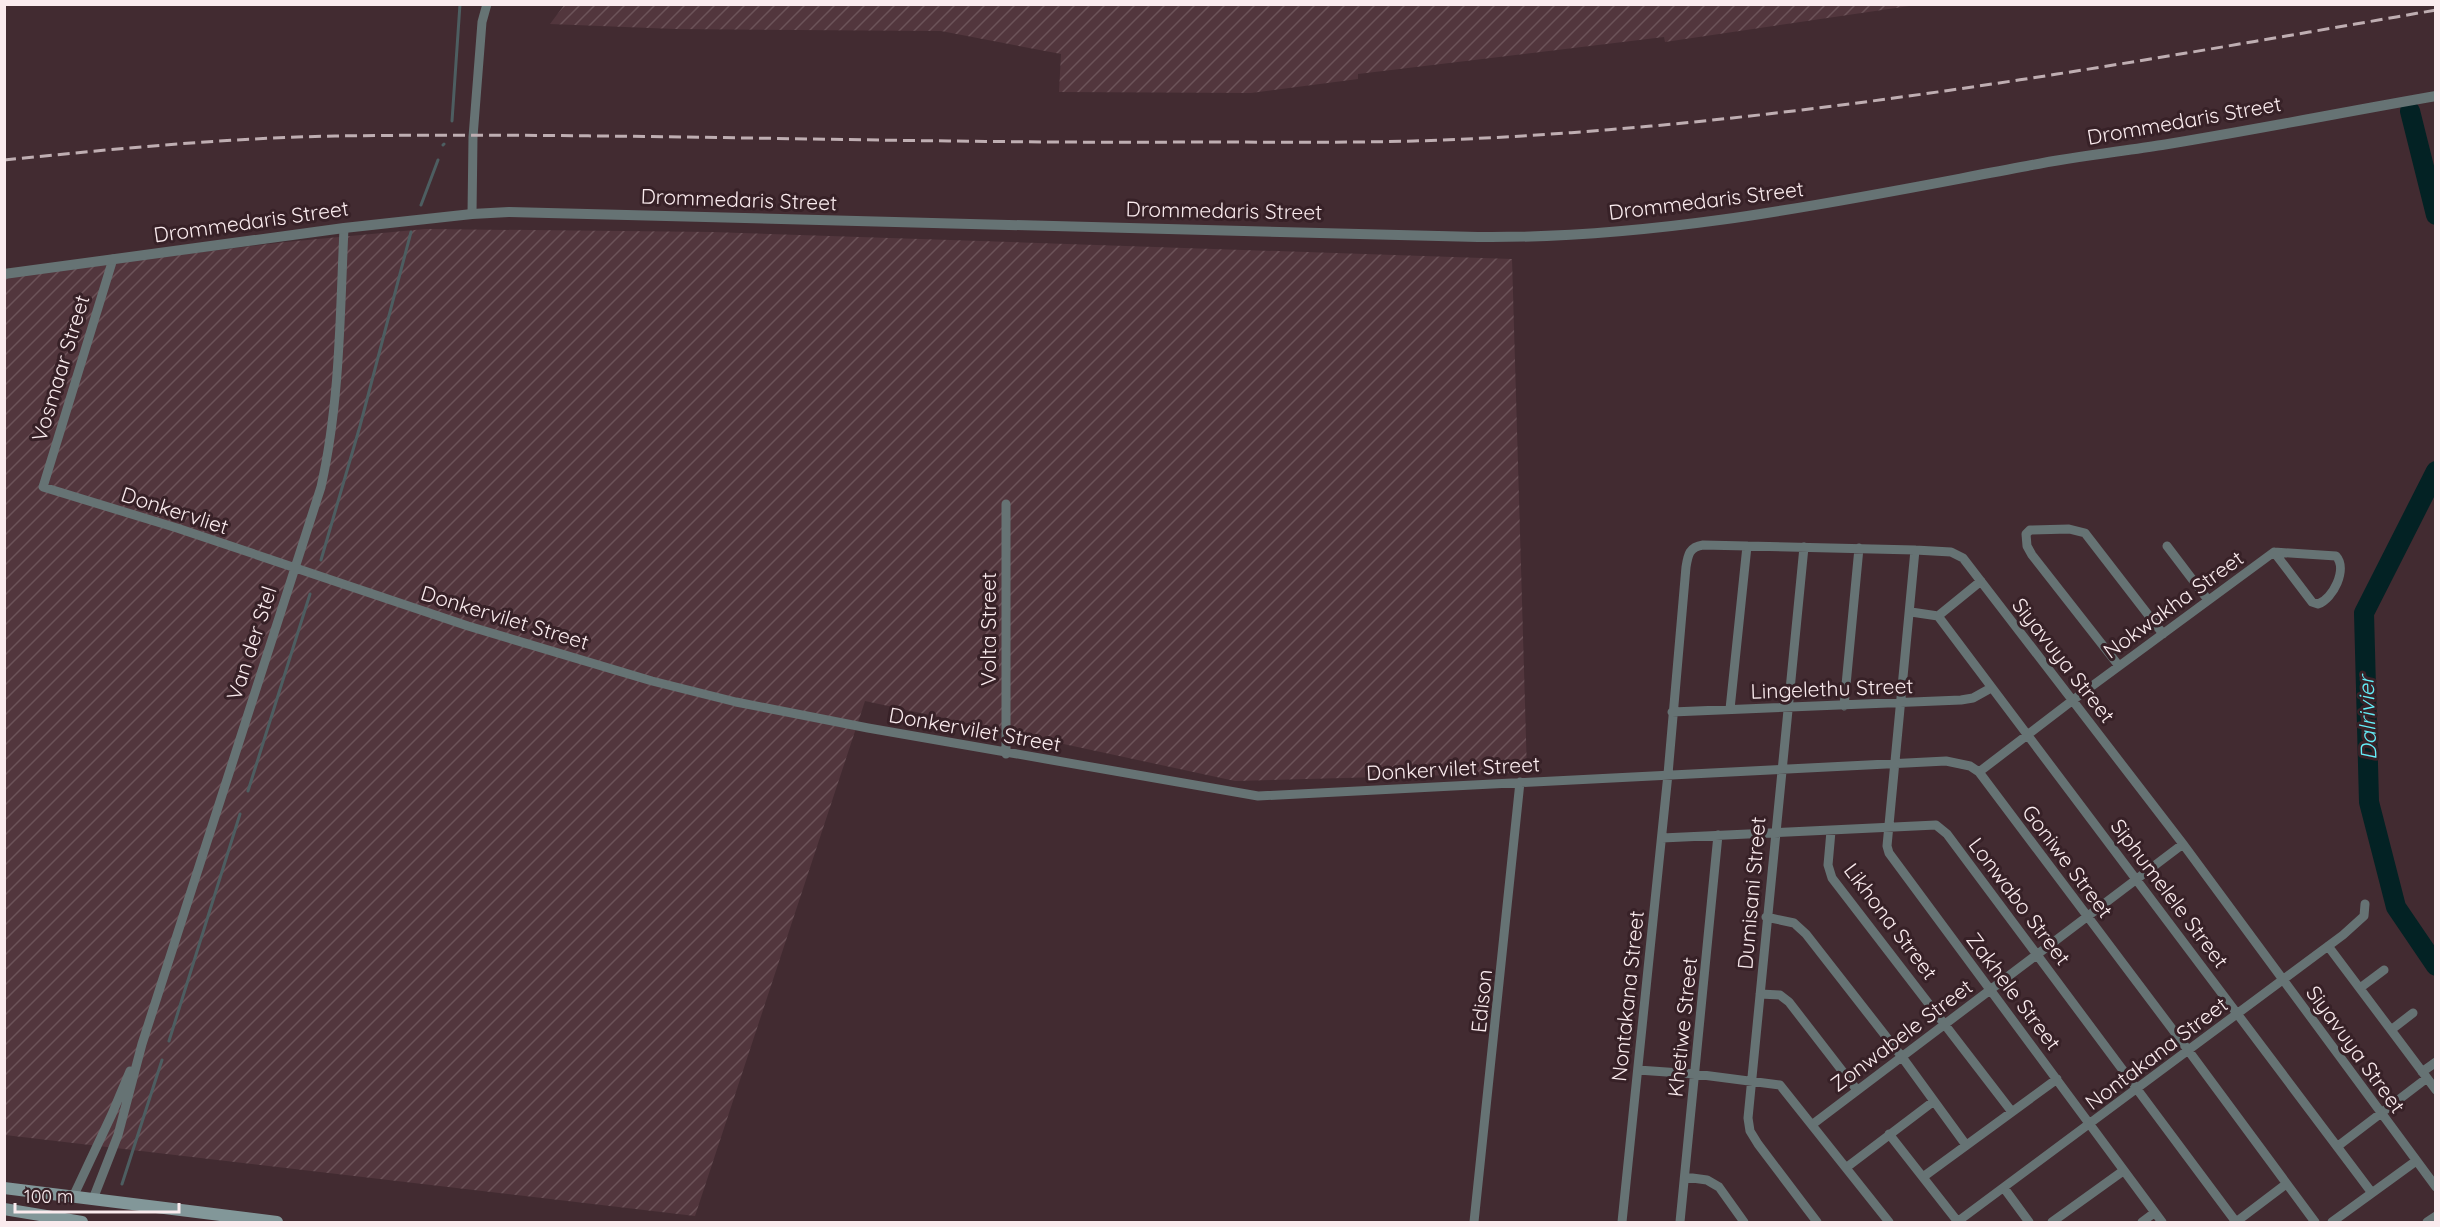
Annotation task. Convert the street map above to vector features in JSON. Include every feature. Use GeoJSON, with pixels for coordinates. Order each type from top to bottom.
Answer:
{"type":"FeatureCollection","features":[{"type":"Feature","properties":{"kind":"main road"},"geometry":{"type":"LineString","coordinates":[[4,1188],[278,1222]]}},
{"type":"Feature","properties":{"kind":"main road","name":"Van der Stel"},"geometry":{"type":"LineString","coordinates":[[60,1221],[73,1197]]}},
{"type":"Feature","properties":{"kind":"main road","name":"Van der Stel"},"geometry":{"type":"LineString","coordinates":[[80,1222],[93,1199]]}},
{"type":"Feature","properties":{"kind":"main road"},"geometry":{"type":"LineString","coordinates":[[4,1209],[60,1221],[80,1222]]}},
{"type":"Feature","properties":{"kind":"street"},"geometry":{"type":"LineString","coordinates":[[472,214],[473,137],[482,22],[487,4]]}},
{"type":"Feature","properties":{"kind":"street","name":"Drommedaris Street"},"geometry":{"type":"LineString","coordinates":[[4,274],[344,228],[472,214],[557,212],[675,217],[1489,237],[1570,236],[1696,225],[1763,215],[2031,165],[2164,145],[2436,96]]}},
{"type":"Feature","properties":{"kind":"street","name":"Van der Stel"},"geometry":{"type":"LineString","coordinates":[[93,1199],[118,1136],[138,1059],[321,487],[334,413],[344,228]]}},
{"type":"Feature","properties":{"kind":"street","name":"Vosmaar Street"},"geometry":{"type":"LineString","coordinates":[[42,488],[113,259]]}},
{"type":"Feature","properties":{"kind":"street","name":"Donkervliet"},"geometry":{"type":"LineString","coordinates":[[42,488],[177,528],[296,568]]}},
{"type":"Feature","properties":{"kind":"street","name":"Volta Street"},"geometry":{"type":"LineString","coordinates":[[1006,504],[1006,754]]}},
{"type":"Feature","properties":{"kind":"street"},"geometry":{"type":"LineString","coordinates":[[2119,666],[2032,555],[2025,540],[2030,530],[2068,529],[2085,533],[2163,634]]}},
{"type":"Feature","properties":{"kind":"street","name":"Siyavuya Street"},"geometry":{"type":"LineString","coordinates":[[1668,774],[1672,712],[1689,552],[1692,548],[1703,545],[1804,546],[1958,554],[2183,844],[2436,1187]]}},
{"type":"Feature","properties":{"kind":"street"},"geometry":{"type":"LineString","coordinates":[[1730,710],[1747,546]]}},
{"type":"Feature","properties":{"kind":"street","name":"Dumisani Street"},"geometry":{"type":"LineString","coordinates":[[1804,546],[1774,833],[1748,1118],[1750,1131],[1758,1144],[1817,1222]]}},
{"type":"Feature","properties":{"kind":"street"},"geometry":{"type":"LineString","coordinates":[[2167,546],[2208,600]]}},
{"type":"Feature","properties":{"kind":"street"},"geometry":{"type":"LineString","coordinates":[[1844,706],[1859,548]]}},
{"type":"Feature","properties":{"kind":"street"},"geometry":{"type":"LineString","coordinates":[[1895,765],[1915,550]]}},
{"type":"Feature","properties":{"kind":"street","name":"Nokwakha Street"},"geometry":{"type":"LineString","coordinates":[[1979,772],[2274,552],[2336,556],[2341,563],[2341,571],[2329,597],[2318,604],[2312,602],[2274,552]]}},
{"type":"Feature","properties":{"kind":"street","name":"Donkervilet Street"},"geometry":{"type":"LineString","coordinates":[[296,568],[468,626],[652,681],[756,706],[1006,754],[1258,796],[1668,774]]}},
{"type":"Feature","properties":{"kind":"street"},"geometry":{"type":"LineString","coordinates":[[1911,612],[1938,616],[1981,581]]}},
{"type":"Feature","properties":{"kind":"street","name":"Siphumelele Street"},"geometry":{"type":"LineString","coordinates":[[1938,616],[2372,1193]]}},
{"type":"Feature","properties":{"kind":"street","name":"Lingelethu Street"},"geometry":{"type":"LineString","coordinates":[[1672,712],[1961,700],[1973,698],[1991,688]]}},
{"type":"Feature","properties":{"kind":"street"},"geometry":{"type":"LineString","coordinates":[[1668,774],[1958,762],[1979,772]]}},
{"type":"Feature","properties":{"kind":"street","name":"Zakhele Street"},"geometry":{"type":"LineString","coordinates":[[1895,765],[1887,846],[1893,860],[2162,1222]]}},
{"type":"Feature","properties":{"kind":"street","name":"Goniwe Street"},"geometry":{"type":"LineString","coordinates":[[1979,772],[2315,1222]]}},
{"type":"Feature","properties":{"kind":"street","name":"Nontakana Street"},"geometry":{"type":"LineString","coordinates":[[1622,1222],[1668,774]]}},
{"type":"Feature","properties":{"kind":"street","name":"Edison"},"geometry":{"type":"LineString","coordinates":[[1474,1222],[1520,782]]}},
{"type":"Feature","properties":{"kind":"street","name":"Lonwabo Street"},"geometry":{"type":"LineString","coordinates":[[1662,838],[1831,831],[1930,823],[1942,828],[2236,1222]]}},
{"type":"Feature","properties":{"kind":"street","name":"Likhona Street"},"geometry":{"type":"LineString","coordinates":[[1831,831],[1828,865],[1832,878],[1946,1023],[2012,1112]]}},
{"type":"Feature","properties":{"kind":"street","name":"Khetiwe Street"},"geometry":{"type":"LineString","coordinates":[[1680,1222],[1718,835]]}},
{"type":"Feature","properties":{"kind":"street","name":"Zonwabele Street"},"geometry":{"type":"LineString","coordinates":[[1813,1124],[2183,844]]}},
{"type":"Feature","properties":{"kind":"street","name":"Nontakana Street"},"geometry":{"type":"LineString","coordinates":[[1958,1222],[2328,946],[2364,916],[2365,904]]}},
{"type":"Feature","properties":{"kind":"street"},"geometry":{"type":"LineString","coordinates":[[1766,917],[1787,920],[1800,927],[1902,1057],[1966,1145]]}},
{"type":"Feature","properties":{"kind":"street"},"geometry":{"type":"LineString","coordinates":[[2328,946],[2436,1090]]}},
{"type":"Feature","properties":{"kind":"street"},"geometry":{"type":"LineString","coordinates":[[2360,988],[2384,970]]}},
{"type":"Feature","properties":{"kind":"street"},"geometry":{"type":"LineString","coordinates":[[1760,994],[1780,995],[1789,1002],[1857,1090]]}},
{"type":"Feature","properties":{"kind":"street"},"geometry":{"type":"LineString","coordinates":[[2391,1030],[2413,1013]]}},
{"type":"Feature","properties":{"kind":"street","name":"Van der Stel"},"geometry":{"type":"LineString","coordinates":[[73,1197],[138,1059]]}},
{"type":"Feature","properties":{"kind":"street"},"geometry":{"type":"LineString","coordinates":[[2338,1146],[2382,1113],[2436,1062]]}},
{"type":"Feature","properties":{"kind":"street"},"geometry":{"type":"LineString","coordinates":[[1638,1070],[1780,1084],[1889,1222]]}},
{"type":"Feature","properties":{"kind":"street"},"geometry":{"type":"LineString","coordinates":[[1923,1177],[2057,1079]]}},
{"type":"Feature","properties":{"kind":"street"},"geometry":{"type":"LineString","coordinates":[[1847,1167],[1934,1101]]}},
{"type":"Feature","properties":{"kind":"street"},"geometry":{"type":"LineString","coordinates":[[1889,1134],[1958,1222]]}},
{"type":"Feature","properties":{"kind":"street"},"geometry":{"type":"LineString","coordinates":[[2332,1222],[2416,1161]]}},
{"type":"Feature","properties":{"kind":"street"},"geometry":{"type":"LineString","coordinates":[[2052,1222],[2123,1171]]}},
{"type":"Feature","properties":{"kind":"street"},"geometry":{"type":"LineString","coordinates":[[1685,1177],[1713,1182],[1744,1222]]}},
{"type":"Feature","properties":{"kind":"street"},"geometry":{"type":"LineString","coordinates":[[2236,1222],[2286,1184]]}},
{"type":"Feature","properties":{"kind":"street"},"geometry":{"type":"LineString","coordinates":[[2004,1188],[2029,1222]]}},
{"type":"Feature","properties":{"kind":"street"},"geometry":{"type":"LineString","coordinates":[[2142,1222],[2154,1213]]}},
{"type":"Feature","properties":{"kind":"street"},"geometry":{"type":"LineString","coordinates":[[2427,1222],[2436,1216]]}},
{"type":"Feature","properties":{"kind":"shaded area"},"geometry":{"type":"Polygon","coordinates":[[[565,4],[1916,5],[1665,42],[1664,37],[1358,74],[1358,79],[1251,93],[1059,92],[1061,54],[941,31],[675,29],[550,24],[565,4]]]}},
{"type":"Feature","properties":{"kind":"shaded area"},"geometry":{"type":"Polygon","coordinates":[[[425,229],[712,232],[1512,259],[1527,773],[1235,781],[865,701],[695,1216],[5,1135],[4,276],[286,242],[425,229]]]}},
{"type":"Feature","properties":{"kind":"waterway"},"geometry":{"type":"LineString","coordinates":[[452,121],[460,4]]}},
{"type":"Feature","properties":{"kind":"waterway","name":"Dalrivier"},"geometry":{"type":"LineString","coordinates":[[2410,111],[2436,215]]}},
{"type":"Feature","properties":{"kind":"waterway"},"geometry":{"type":"LineString","coordinates":[[421,205],[438,160]]}},
{"type":"Feature","properties":{"kind":"waterway"},"geometry":{"type":"LineString","coordinates":[[321,560],[360,426],[411,232]]}},
{"type":"Feature","properties":{"kind":"waterway","name":"Dalrivier"},"geometry":{"type":"LineString","coordinates":[[2436,471],[2364,613],[2369,802],[2396,907],[2436,966]]}},
{"type":"Feature","properties":{"kind":"waterway"},"geometry":{"type":"LineString","coordinates":[[248,791],[310,594]]}},
{"type":"Feature","properties":{"kind":"waterway"},"geometry":{"type":"LineString","coordinates":[[169,1041],[240,814]]}},
{"type":"Feature","properties":{"kind":"waterway"},"geometry":{"type":"LineString","coordinates":[[122,1184],[162,1060]]}},
{"type":"Feature","properties":{"kind":"railway"},"geometry":{"type":"LineString","coordinates":[[4,160],[210,142],[335,136],[1304,142],[1414,141],[1543,135],[1671,124],[1927,94],[2182,54],[2436,10]]}}]}
